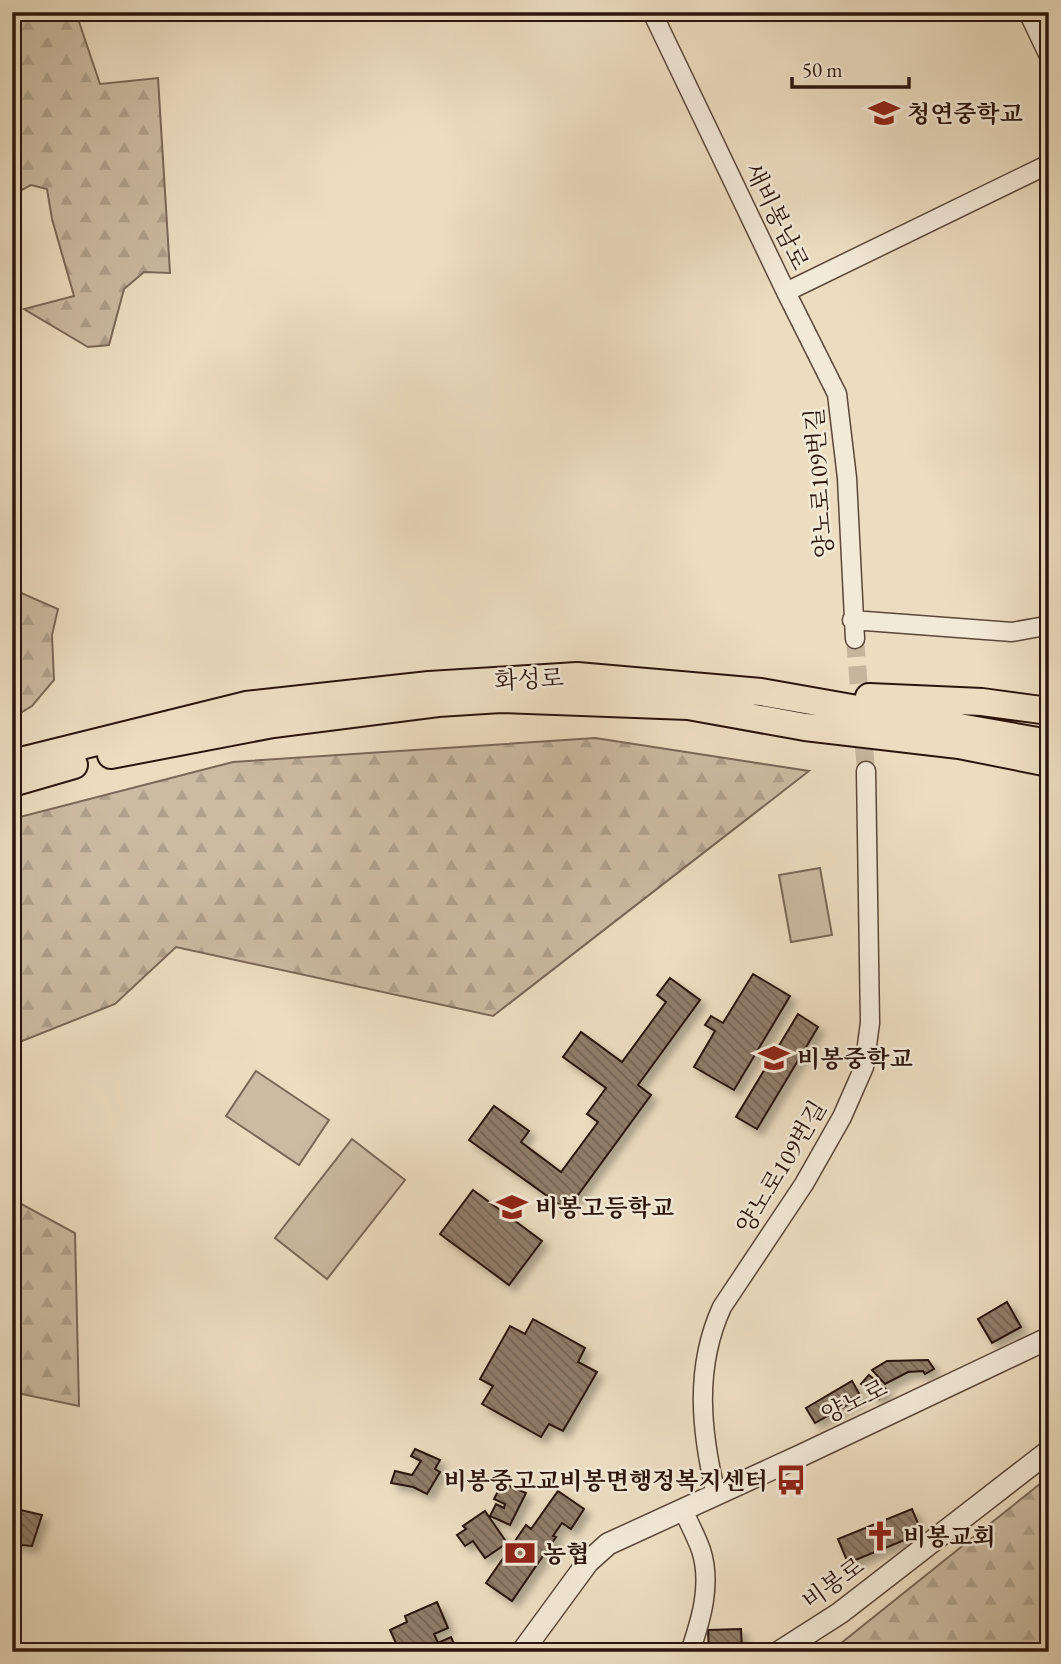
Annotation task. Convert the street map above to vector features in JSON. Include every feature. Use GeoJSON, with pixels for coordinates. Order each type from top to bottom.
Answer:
{"type":"FeatureCollection","features":[{"type":"Feature","properties":{"kind":"main road","name":"화성로"},"geometry":{"type":"LineString","coordinates":[[12,763],[246,705],[429,685],[578,676],[761,692],[1049,743]]}},
{"type":"Feature","properties":{"kind":"main road"},"geometry":{"type":"LineString","coordinates":[[761,692],[982,702],[1049,711]]}},
{"type":"Feature","properties":{"kind":"main road","name":"화성로"},"geometry":{"type":"LineString","coordinates":[[12,783],[101,757],[273,724],[438,703],[501,699],[688,706],[805,727],[959,746],[1049,763]]}},
{"type":"Feature","properties":{"kind":"street","name":"새비봉남로"},"geometry":{"type":"LineString","coordinates":[[652,12],[786,292],[1049,164]]}},
{"type":"Feature","properties":{"kind":"street"},"geometry":{"type":"LineString","coordinates":[[1028,12],[1049,56]]}},
{"type":"Feature","properties":{"kind":"street","name":"양노로109번길"},"geometry":{"type":"LineString","coordinates":[[786,292],[837,394],[847,478],[855,639]]}},
{"type":"Feature","properties":{"kind":"street"},"geometry":{"type":"LineString","coordinates":[[852,620],[1012,632],[1049,623]]}},
{"type":"Feature","properties":{"kind":"street","name":"양노로109번길"},"geometry":{"type":"LineString","coordinates":[[716,1494],[704,1438],[702,1381],[714,1324],[722,1307],[804,1184],[842,1118],[864,1067],[870,1023],[866,771]]}},
{"type":"Feature","properties":{"kind":"street","name":"양노로"},"geometry":{"type":"LineString","coordinates":[[522,1652],[593,1555],[608,1544],[1049,1338]]}},
{"type":"Feature","properties":{"kind":"street","name":"비봉로"},"geometry":{"type":"LineString","coordinates":[[779,1652],[840,1613],[1049,1451]]}},
{"type":"Feature","properties":{"kind":"street"},"geometry":{"type":"LineString","coordinates":[[683,1510],[700,1548],[705,1576],[701,1618],[691,1651]]}},
{"type":"Feature","properties":{"kind":"green space"},"geometry":{"type":"Polygon","coordinates":[[[12,12],[76,13],[100,84],[158,78],[170,273],[144,272],[124,289],[109,345],[88,347],[24,309],[74,296],[52,219],[47,189],[31,185],[12,195],[12,12]]]}},
{"type":"Feature","properties":{"kind":"green space"},"geometry":{"type":"Polygon","coordinates":[[[12,589],[58,609],[52,635],[54,680],[32,706],[12,718],[12,589]]]}},
{"type":"Feature","properties":{"kind":"green space"},"geometry":{"type":"Polygon","coordinates":[[[595,738],[809,771],[493,1016],[176,947],[115,1004],[12,1045],[12,819],[233,762],[595,738]]]}},
{"type":"Feature","properties":{"kind":"green space"},"geometry":{"type":"Polygon","coordinates":[[[820,868],[832,935],[791,942],[779,875],[820,868]]]}},
{"type":"Feature","properties":{"kind":"green space"},"geometry":{"type":"Polygon","coordinates":[[[256,1071],[329,1120],[299,1165],[226,1116],[256,1071]]]}},
{"type":"Feature","properties":{"kind":"green space"},"geometry":{"type":"Polygon","coordinates":[[[352,1139],[405,1180],[327,1279],[275,1238],[352,1139]]]}},
{"type":"Feature","properties":{"kind":"green space"},"geometry":{"type":"Polygon","coordinates":[[[12,1199],[75,1233],[79,1406],[12,1392],[12,1199]]]}},
{"type":"Feature","properties":{"kind":"green space"},"geometry":{"type":"Polygon","coordinates":[[[1041,1483],[1049,1491],[1049,1652],[830,1652],[1041,1483]]]}},
{"type":"Feature","properties":{"kind":"building"},"geometry":{"type":"Polygon","coordinates":[[[753,974],[790,996],[734,1090],[694,1067],[715,1031],[705,1025],[711,1016],[723,1023],[753,974]]]}},
{"type":"Feature","properties":{"kind":"building"},"geometry":{"type":"Polygon","coordinates":[[[670,978],[700,1000],[638,1085],[651,1095],[567,1210],[469,1140],[494,1106],[529,1131],[521,1142],[561,1172],[598,1122],[587,1114],[606,1088],[563,1057],[581,1032],[622,1062],[666,1002],[657,995],[670,978]]]}},
{"type":"Feature","properties":{"kind":"building"},"geometry":{"type":"Polygon","coordinates":[[[798,1014],[818,1027],[757,1129],[736,1117],[798,1014]]]}},
{"type":"Feature","properties":{"kind":"building"},"geometry":{"type":"Polygon","coordinates":[[[473,1190],[542,1241],[509,1285],[440,1234],[473,1190]]]}},
{"type":"Feature","properties":{"kind":"building"},"geometry":{"type":"Polygon","coordinates":[[[1007,1302],[1021,1327],[992,1343],[978,1319],[1007,1302]]]}},
{"type":"Feature","properties":{"kind":"building"},"geometry":{"type":"Polygon","coordinates":[[[533,1319],[585,1348],[578,1362],[597,1372],[563,1431],[549,1424],[541,1437],[482,1404],[493,1386],[480,1379],[510,1326],[525,1334],[533,1319]]]}},
{"type":"Feature","properties":{"kind":"building"},"geometry":{"type":"Polygon","coordinates":[[[928,1360],[934,1369],[925,1374],[923,1371],[908,1372],[885,1384],[872,1370],[887,1361],[928,1360]]]}},
{"type":"Feature","properties":{"kind":"building"},"geometry":{"type":"Polygon","coordinates":[[[869,1375],[887,1390],[879,1399],[861,1384],[869,1375]]]}},
{"type":"Feature","properties":{"kind":"building"},"geometry":{"type":"Polygon","coordinates":[[[852,1381],[861,1397],[815,1423],[806,1408],[852,1381]]]}},
{"type":"Feature","properties":{"kind":"building"},"geometry":{"type":"Polygon","coordinates":[[[415,1449],[440,1460],[435,1469],[440,1472],[427,1494],[413,1487],[391,1483],[395,1471],[412,1475],[421,1461],[411,1456],[415,1449]]]}},
{"type":"Feature","properties":{"kind":"building"},"geometry":{"type":"Polygon","coordinates":[[[502,1483],[526,1493],[510,1525],[490,1516],[496,1504],[504,1508],[505,1504],[494,1499],[502,1483]]]}},
{"type":"Feature","properties":{"kind":"building"},"geometry":{"type":"Polygon","coordinates":[[[558,1491],[584,1509],[571,1529],[562,1523],[553,1536],[556,1537],[512,1601],[486,1583],[526,1525],[531,1529],[558,1491]]]}},
{"type":"Feature","properties":{"kind":"building"},"geometry":{"type":"Polygon","coordinates":[[[12,1508],[42,1515],[32,1546],[12,1544],[12,1508]]]}},
{"type":"Feature","properties":{"kind":"building","name":"비봉교회"},"geometry":{"type":"Polygon","coordinates":[[[912,1509],[922,1533],[848,1563],[838,1539],[912,1509]]]}},
{"type":"Feature","properties":{"kind":"building"},"geometry":{"type":"Polygon","coordinates":[[[485,1511],[507,1543],[485,1558],[473,1541],[465,1546],[457,1535],[466,1529],[463,1526],[485,1511]]]}},
{"type":"Feature","properties":{"kind":"building"},"geometry":{"type":"Polygon","coordinates":[[[437,1602],[448,1628],[434,1634],[438,1643],[451,1637],[458,1652],[423,1652],[420,1646],[408,1652],[400,1652],[390,1630],[407,1622],[405,1616],[437,1602]]]}},
{"type":"Feature","properties":{"kind":"building"},"geometry":{"type":"Polygon","coordinates":[[[741,1629],[742,1650],[709,1652],[708,1630],[741,1629]]]}},
{"type":"Feature","properties":{"kind":"tunnel"},"geometry":{"type":"LineString","coordinates":[[855,639],[866,771]]}},
{"type":"Feature","properties":{"kind":"place","name":"청연중학교"},"geometry":{"type":"Point","coordinates":[884,113]}},
{"type":"Feature","properties":{"kind":"place","name":"비봉중학교"},"geometry":{"type":"Point","coordinates":[774,1058]}},
{"type":"Feature","properties":{"kind":"place","name":"비봉고등학교"},"geometry":{"type":"Point","coordinates":[512,1207]}},
{"type":"Feature","properties":{"kind":"place","name":"비봉중고교비봉면행정복지센터"},"geometry":{"type":"Point","coordinates":[791,1480]}},
{"type":"Feature","properties":{"kind":"place","name":"비봉교회"},"geometry":{"type":"Point","coordinates":[880,1536]}},
{"type":"Feature","properties":{"kind":"place","name":"농협"},"geometry":{"type":"Point","coordinates":[520,1553]}}]}
